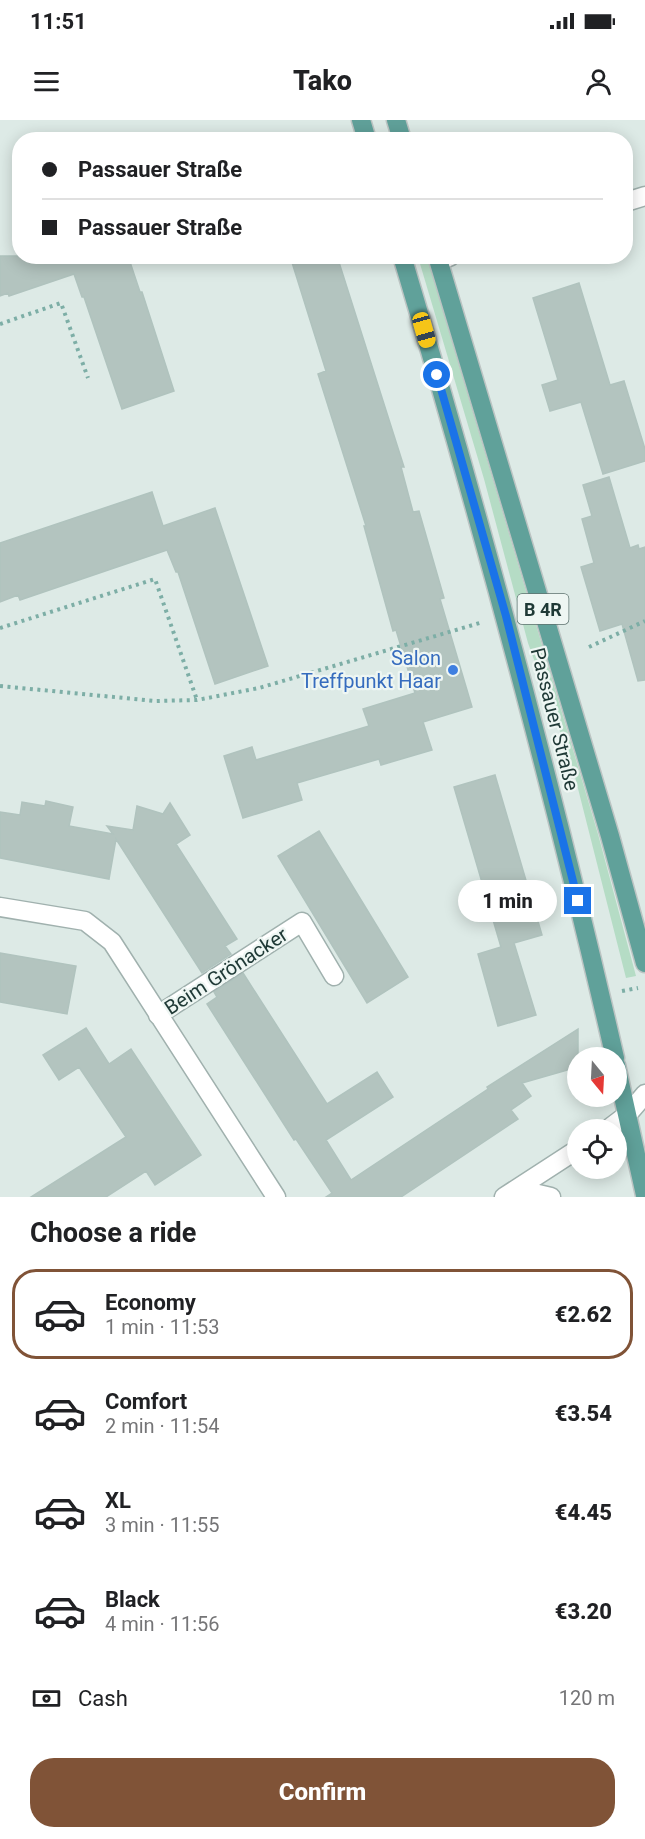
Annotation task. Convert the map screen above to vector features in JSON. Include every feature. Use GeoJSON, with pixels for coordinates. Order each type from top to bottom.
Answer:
{"type":"FeatureCollection","features":[{"type":"Feature","properties":{"kind":"main road","name":"Passauer Straße"},"geometry":{"type":"LineString","coordinates":[[404,264],[506,616],[612,1047]]}},
{"type":"Feature","properties":{"kind":"main road","name":"Passauer Straße"},"geometry":{"type":"LineString","coordinates":[[444,264],[610,836],[639,925],[645,963]]}},
{"type":"Feature","properties":{"kind":"main road"},"geometry":{"type":"LineString","coordinates":[[626,1107],[645,1195]]}},
{"type":"Feature","properties":{"kind":"street","name":"Beim Grönacker"},"geometry":{"type":"LineString","coordinates":[[0,907],[85,921],[112,942],[276,1197]]}},
{"type":"Feature","properties":{"kind":"street","name":"Beim Grönacker"},"geometry":{"type":"LineString","coordinates":[[158,1015],[302,922],[334,976]]}},
{"type":"Feature","properties":{"kind":"street"},"geometry":{"type":"LineString","coordinates":[[621,1119],[645,1094]]}},
{"type":"Feature","properties":{"kind":"street"},"geometry":{"type":"LineString","coordinates":[[511,1193],[567,1156]]}},
{"type":"Feature","properties":{"kind":"street"},"geometry":{"type":"LineString","coordinates":[[511,1193],[551,1197]]}},
{"type":"Feature","properties":{"kind":"path"},"geometry":{"type":"LineString","coordinates":[[0,324],[61,303],[88,378]]}},
{"type":"Feature","properties":{"kind":"path"},"geometry":{"type":"LineString","coordinates":[[0,628],[155,579],[197,700]]}},
{"type":"Feature","properties":{"kind":"path"},"geometry":{"type":"LineString","coordinates":[[0,686],[155,701],[197,700],[259,688],[506,616]]}},
{"type":"Feature","properties":{"kind":"path"},"geometry":{"type":"LineString","coordinates":[[589,647],[645,621]]}},
{"type":"Feature","properties":{"kind":"green space"},"geometry":{"type":"Polygon","coordinates":[[[420,264],[429,264],[598,834],[636,976],[626,978],[572,765],[528,643],[484,479],[420,264]]]}},
{"type":"Feature","properties":{"kind":"building"},"geometry":{"type":"Polygon","coordinates":[[[0,256],[12,256],[12,264],[131,264],[174,391],[122,409],[74,274],[9,296],[8,293],[0,296],[0,256]]]}},
{"type":"Feature","properties":{"kind":"building"},"geometry":{"type":"Polygon","coordinates":[[[293,264],[340,264],[404,467],[401,467],[413,512],[419,511],[444,598],[440,599],[472,707],[423,722],[432,750],[381,765],[379,759],[297,783],[302,800],[243,818],[224,756],[252,747],[256,760],[369,726],[363,709],[415,693],[396,630],[393,631],[364,526],[366,526],[318,374],[326,371],[293,264]]]}},
{"type":"Feature","properties":{"kind":"building"},"geometry":{"type":"Polygon","coordinates":[[[579,283],[610,385],[624,381],[645,449],[645,461],[603,474],[581,402],[550,411],[542,385],[558,380],[533,298],[579,283]]]}},
{"type":"Feature","properties":{"kind":"building"},"geometry":{"type":"Polygon","coordinates":[[[609,477],[630,548],[638,545],[639,549],[645,547],[645,680],[638,681],[622,624],[600,631],[581,567],[594,563],[582,519],[592,516],[583,485],[609,477]]]}},
{"type":"Feature","properties":{"kind":"building"},"geometry":{"type":"Polygon","coordinates":[[[152,492],[163,526],[215,508],[268,666],[215,684],[178,572],[167,550],[20,600],[18,595],[0,602],[0,543],[152,492]]]}},
{"type":"Feature","properties":{"kind":"building"},"geometry":{"type":"Polygon","coordinates":[[[495,775],[542,935],[514,943],[536,1015],[498,1026],[478,954],[501,947],[454,787],[495,775]]]}},
{"type":"Feature","properties":{"kind":"building"},"geometry":{"type":"Polygon","coordinates":[[[46,801],[73,807],[69,826],[113,834],[107,826],[133,830],[137,806],[163,814],[170,803],[190,835],[176,844],[237,939],[225,946],[231,954],[202,973],[116,839],[109,879],[0,858],[0,812],[20,815],[22,802],[45,806],[46,801]]]}},
{"type":"Feature","properties":{"kind":"building"},"geometry":{"type":"Polygon","coordinates":[[[319,831],[408,977],[367,1003],[278,856],[319,831]]]}},
{"type":"Feature","properties":{"kind":"building"},"geometry":{"type":"Polygon","coordinates":[[[0,953],[76,966],[67,1014],[0,1002],[0,953]]]}},
{"type":"Feature","properties":{"kind":"building"},"geometry":{"type":"Polygon","coordinates":[[[243,973],[327,1104],[377,1072],[393,1097],[326,1140],[351,1180],[488,1089],[487,1087],[578,1029],[578,1047],[567,1047],[567,1070],[522,1083],[531,1096],[511,1110],[518,1119],[401,1197],[326,1197],[332,1193],[296,1139],[294,1140],[207,1004],[217,997],[214,992],[243,973]]]}},
{"type":"Feature","properties":{"kind":"building"},"geometry":{"type":"Polygon","coordinates":[[[86,1028],[109,1064],[131,1049],[201,1155],[155,1185],[146,1171],[106,1197],[31,1197],[126,1137],[79,1067],[59,1080],[43,1055],[86,1028]]]}},
{"type":"Feature","properties":{"kind":"place","name":"Salon Treffpunkt Haar"},"geometry":{"type":"Point","coordinates":[453,670]}},
{"type":"Feature","properties":{"kind":"route"},"geometry":{"type":"LineString","coordinates":[[437,375],[506,616],[578,901]]}}]}
